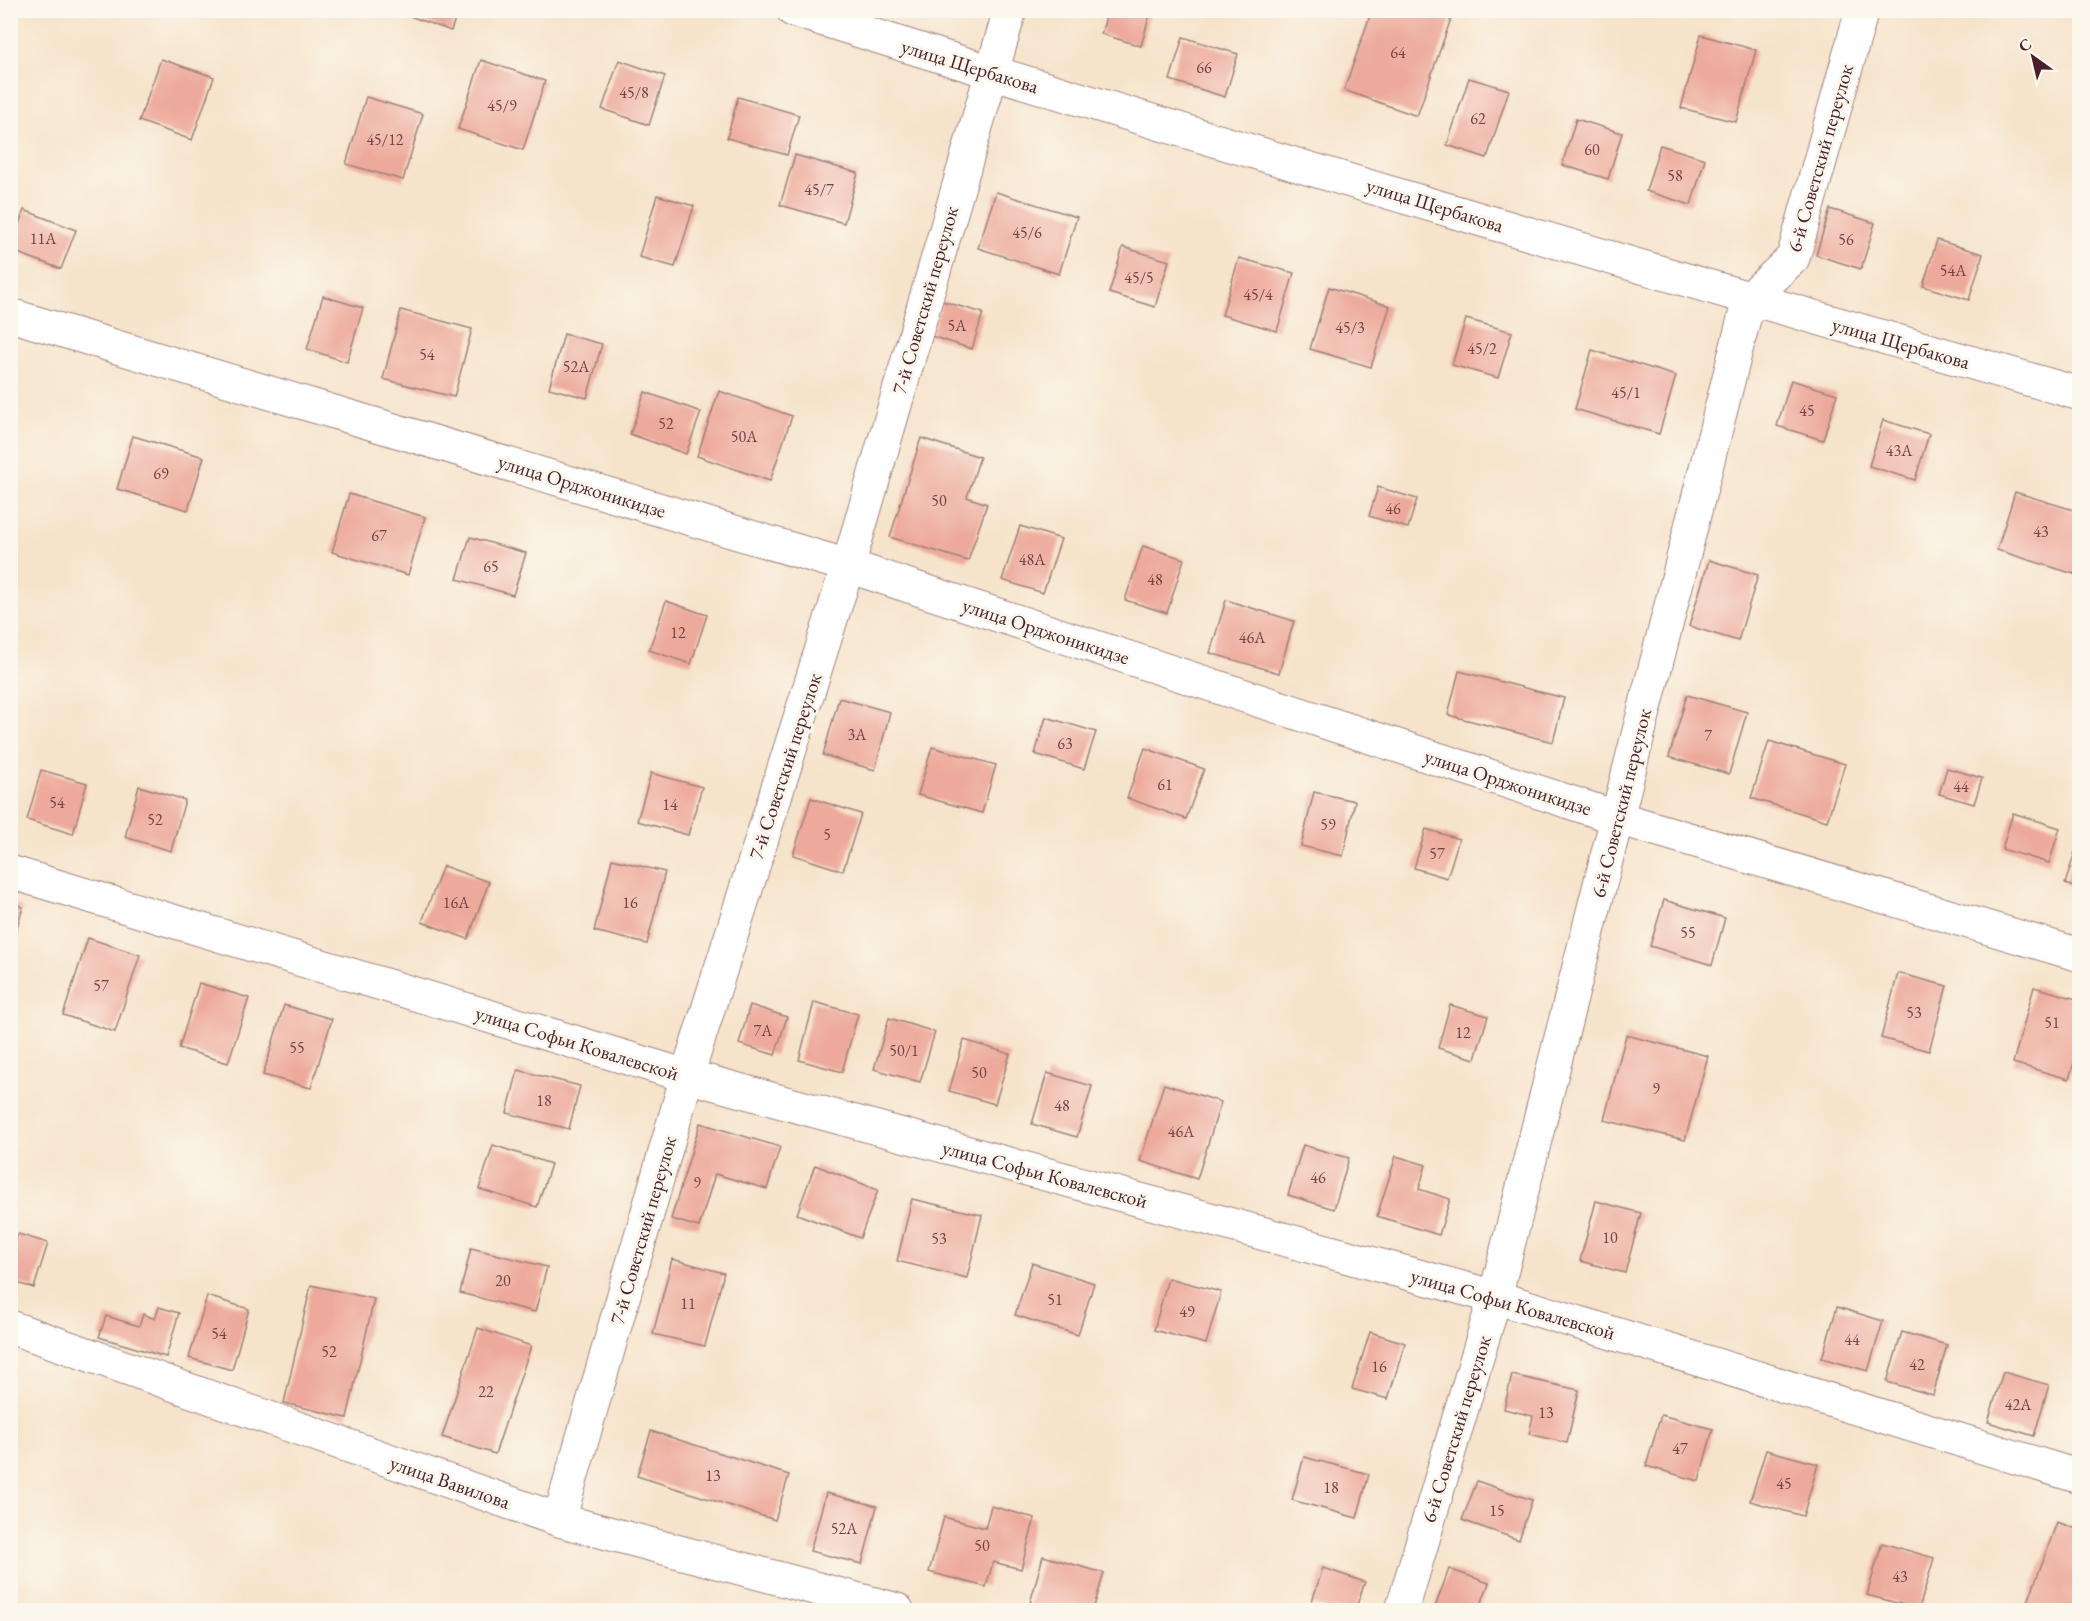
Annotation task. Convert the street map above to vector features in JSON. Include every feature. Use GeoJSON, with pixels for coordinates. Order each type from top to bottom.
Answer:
{"type":"FeatureCollection","features":[{"type":"Feature","properties":{"kind":"street","name":"улица Щербакова"},"geometry":{"type":"LineString","coordinates":[[793,10],[991,73],[1749,299],[2079,394]]}},
{"type":"Feature","properties":{"kind":"street","name":"7-й Советский переулок"},"geometry":{"type":"LineString","coordinates":[[559,1520],[687,1076],[848,566],[1010,10]]}},
{"type":"Feature","properties":{"kind":"street","name":"6-й Советский переулок"},"geometry":{"type":"LineString","coordinates":[[1402,1611],[1495,1297],[1749,299],[1793,258],[1862,10]]}},
{"type":"Feature","properties":{"kind":"street","name":"улица Орджоникидзе"},"geometry":{"type":"LineString","coordinates":[[10,315],[848,566],[1618,818],[2079,955]]}},
{"type":"Feature","properties":{"kind":"street","name":"улица Софьи Ковалевской"},"geometry":{"type":"LineString","coordinates":[[10,872],[687,1076],[1495,1297],[2079,1477]]}},
{"type":"Feature","properties":{"kind":"street","name":"улица Вавилова"},"geometry":{"type":"LineString","coordinates":[[10,1328],[559,1520],[897,1611]]}},
{"type":"Feature","properties":{"kind":"building"},"geometry":{"type":"Polygon","coordinates":[[[393,10],[458,10],[451,31],[393,10]]]}},
{"type":"Feature","properties":{"kind":"building"},"geometry":{"type":"Polygon","coordinates":[[[1108,10],[1151,10],[1141,46],[1101,34],[1108,10]]]}},
{"type":"Feature","properties":{"kind":"building"},"geometry":{"type":"Polygon","coordinates":[[[1372,10],[1444,10],[1453,13],[1417,116],[1344,90],[1372,10]]]}},
{"type":"Feature","properties":{"kind":"building"},"geometry":{"type":"Polygon","coordinates":[[[1701,35],[1756,50],[1736,122],[1681,108],[1701,35]]]}},
{"type":"Feature","properties":{"kind":"building"},"geometry":{"type":"Polygon","coordinates":[[[1183,37],[1238,54],[1225,97],[1170,80],[1183,37]]]}},
{"type":"Feature","properties":{"kind":"building"},"geometry":{"type":"Polygon","coordinates":[[[161,59],[214,77],[192,140],[139,121],[161,59]]]}},
{"type":"Feature","properties":{"kind":"building"},"geometry":{"type":"Polygon","coordinates":[[[481,60],[545,81],[523,150],[458,129],[481,60]]]}},
{"type":"Feature","properties":{"kind":"building"},"geometry":{"type":"Polygon","coordinates":[[[619,60],[665,76],[649,125],[602,109],[619,60]]]}},
{"type":"Feature","properties":{"kind":"building"},"geometry":{"type":"Polygon","coordinates":[[[1469,78],[1509,90],[1487,158],[1447,145],[1469,78]]]}},
{"type":"Feature","properties":{"kind":"building"},"geometry":{"type":"Polygon","coordinates":[[[366,97],[423,114],[403,180],[346,164],[366,97]]]}},
{"type":"Feature","properties":{"kind":"building"},"geometry":{"type":"Polygon","coordinates":[[[738,97],[799,115],[787,155],[727,138],[738,97]]]}},
{"type":"Feature","properties":{"kind":"building"},"geometry":{"type":"Polygon","coordinates":[[[1576,119],[1622,133],[1608,179],[1562,165],[1576,119]]]}},
{"type":"Feature","properties":{"kind":"building"},"geometry":{"type":"Polygon","coordinates":[[[1660,145],[1705,159],[1691,205],[1646,191],[1660,145]]]}},
{"type":"Feature","properties":{"kind":"building"},"geometry":{"type":"Polygon","coordinates":[[[795,155],[858,173],[844,223],[780,205],[795,155]]]}},
{"type":"Feature","properties":{"kind":"building"},"geometry":{"type":"Polygon","coordinates":[[[996,192],[1077,217],[1059,274],[978,248],[996,192]]]}},
{"type":"Feature","properties":{"kind":"building"},"geometry":{"type":"Polygon","coordinates":[[[657,195],[694,206],[675,267],[639,257],[657,195]]]}},
{"type":"Feature","properties":{"kind":"building"},"geometry":{"type":"Polygon","coordinates":[[[1830,209],[1875,223],[1861,269],[1816,255],[1830,209]]]}},
{"type":"Feature","properties":{"kind":"building"},"geometry":{"type":"Polygon","coordinates":[[[24,210],[76,230],[61,269],[10,250],[24,210]]]}},
{"type":"Feature","properties":{"kind":"building"},"geometry":{"type":"Polygon","coordinates":[[[1937,240],[1983,254],[1969,300],[1923,286],[1937,240]]]}},
{"type":"Feature","properties":{"kind":"building"},"geometry":{"type":"Polygon","coordinates":[[[1123,247],[1169,261],[1155,307],[1109,293],[1123,247]]]}},
{"type":"Feature","properties":{"kind":"building"},"geometry":{"type":"Polygon","coordinates":[[[1239,258],[1294,273],[1277,331],[1222,315],[1239,258]]]}},
{"type":"Feature","properties":{"kind":"building"},"geometry":{"type":"Polygon","coordinates":[[[1329,287],[1390,306],[1371,367],[1310,349],[1329,287]]]}},
{"type":"Feature","properties":{"kind":"building"},"geometry":{"type":"Polygon","coordinates":[[[323,296],[363,308],[347,362],[307,349],[323,296]]]}},
{"type":"Feature","properties":{"kind":"building"},"geometry":{"type":"Polygon","coordinates":[[[942,301],[983,313],[972,349],[931,336],[942,301]]]}},
{"type":"Feature","properties":{"kind":"building"},"geometry":{"type":"Polygon","coordinates":[[[401,310],[472,329],[454,397],[383,379],[401,310]]]}},
{"type":"Feature","properties":{"kind":"building"},"geometry":{"type":"Polygon","coordinates":[[[1466,319],[1512,332],[1498,378],[1452,365],[1466,319]]]}},
{"type":"Feature","properties":{"kind":"building"},"geometry":{"type":"Polygon","coordinates":[[[564,334],[602,344],[587,398],[549,388],[564,334]]]}},
{"type":"Feature","properties":{"kind":"building"},"geometry":{"type":"Polygon","coordinates":[[[1592,350],[1676,376],[1659,434],[1575,409],[1592,350]]]}},
{"type":"Feature","properties":{"kind":"building"},"geometry":{"type":"Polygon","coordinates":[[[1791,380],[1837,394],[1823,440],[1777,426],[1791,380]]]}},
{"type":"Feature","properties":{"kind":"building"},"geometry":{"type":"Polygon","coordinates":[[[719,391],[792,416],[770,481],[697,456],[719,391]]]}},
{"type":"Feature","properties":{"kind":"building"},"geometry":{"type":"Polygon","coordinates":[[[645,392],[701,412],[686,454],[630,434],[645,392]]]}},
{"type":"Feature","properties":{"kind":"building"},"geometry":{"type":"Polygon","coordinates":[[[1883,420],[1929,434],[1915,480],[1869,466],[1883,420]]]}},
{"type":"Feature","properties":{"kind":"building"},"geometry":{"type":"Polygon","coordinates":[[[133,436],[204,457],[188,510],[117,489],[133,436]]]}},
{"type":"Feature","properties":{"kind":"building"},"geometry":{"type":"Polygon","coordinates":[[[921,438],[980,457],[967,497],[987,504],[968,561],[890,537],[921,438]]]}},
{"type":"Feature","properties":{"kind":"building"},"geometry":{"type":"Polygon","coordinates":[[[1378,487],[1417,499],[1408,528],[1369,516],[1378,487]]]}},
{"type":"Feature","properties":{"kind":"building"},"geometry":{"type":"Polygon","coordinates":[[[2015,492],[2080,512],[2080,557],[2074,574],[1997,550],[2015,492]]]}},
{"type":"Feature","properties":{"kind":"building"},"geometry":{"type":"Polygon","coordinates":[[[349,494],[425,517],[408,575],[332,552],[349,494]]]}},
{"type":"Feature","properties":{"kind":"building"},"geometry":{"type":"Polygon","coordinates":[[[1020,526],[1061,539],[1043,593],[1002,580],[1020,526]]]}},
{"type":"Feature","properties":{"kind":"building"},"geometry":{"type":"Polygon","coordinates":[[[470,537],[526,553],[513,595],[457,579],[470,537]]]}},
{"type":"Feature","properties":{"kind":"building"},"geometry":{"type":"Polygon","coordinates":[[[1143,546],[1184,559],[1167,613],[1125,600],[1143,546]]]}},
{"type":"Feature","properties":{"kind":"building"},"geometry":{"type":"Polygon","coordinates":[[[1709,560],[1758,575],[1738,641],[1689,626],[1709,560]]]}},
{"type":"Feature","properties":{"kind":"building"},"geometry":{"type":"Polygon","coordinates":[[[1226,600],[1294,621],[1279,673],[1210,653],[1226,600]]]}},
{"type":"Feature","properties":{"kind":"building"},"geometry":{"type":"Polygon","coordinates":[[[666,601],[707,615],[691,664],[649,650],[666,601]]]}},
{"type":"Feature","properties":{"kind":"building"},"geometry":{"type":"Polygon","coordinates":[[[1459,671],[1564,698],[1553,742],[1448,715],[1459,671]]]}},
{"type":"Feature","properties":{"kind":"building"},"geometry":{"type":"Polygon","coordinates":[[[1687,695],[1747,712],[1729,774],[1669,757],[1687,695]]]}},
{"type":"Feature","properties":{"kind":"building"},"geometry":{"type":"Polygon","coordinates":[[[839,698],[890,712],[875,770],[823,755],[839,698]]]}},
{"type":"Feature","properties":{"kind":"building"},"geometry":{"type":"Polygon","coordinates":[[[1046,717],[1096,732],[1084,769],[1035,754],[1046,717]]]}},
{"type":"Feature","properties":{"kind":"building"},"geometry":{"type":"Polygon","coordinates":[[[1769,741],[1845,764],[1827,821],[1751,798],[1769,741]]]}},
{"type":"Feature","properties":{"kind":"building"},"geometry":{"type":"Polygon","coordinates":[[[932,747],[996,765],[982,813],[918,795],[932,747]]]}},
{"type":"Feature","properties":{"kind":"building"},"geometry":{"type":"Polygon","coordinates":[[[1145,748],[1204,769],[1186,819],[1127,798],[1145,748]]]}},
{"type":"Feature","properties":{"kind":"building"},"geometry":{"type":"Polygon","coordinates":[[[1947,768],[1982,778],[1974,804],[1939,794],[1947,768]]]}},
{"type":"Feature","properties":{"kind":"building"},"geometry":{"type":"Polygon","coordinates":[[[41,770],[87,783],[73,834],[27,820],[41,770]]]}},
{"type":"Feature","properties":{"kind":"building"},"geometry":{"type":"Polygon","coordinates":[[[651,773],[702,787],[688,835],[637,821],[651,773]]]}},
{"type":"Feature","properties":{"kind":"building"},"geometry":{"type":"Polygon","coordinates":[[[139,786],[185,800],[171,851],[125,837],[139,786]]]}},
{"type":"Feature","properties":{"kind":"building"},"geometry":{"type":"Polygon","coordinates":[[[1314,792],[1355,801],[1343,856],[1301,846],[1314,792]]]}},
{"type":"Feature","properties":{"kind":"building"},"geometry":{"type":"Polygon","coordinates":[[[811,798],[861,814],[843,871],[793,855],[811,798]]]}},
{"type":"Feature","properties":{"kind":"building"},"geometry":{"type":"Polygon","coordinates":[[[2013,813],[2060,828],[2049,863],[2002,849],[2013,813]]]}},
{"type":"Feature","properties":{"kind":"building"},"geometry":{"type":"Polygon","coordinates":[[[1426,829],[1459,839],[1447,878],[1414,868],[1426,829]]]}},
{"type":"Feature","properties":{"kind":"building"},"geometry":{"type":"Polygon","coordinates":[[[2080,836],[2080,889],[2065,884],[2080,836]]]}},
{"type":"Feature","properties":{"kind":"building"},"geometry":{"type":"Polygon","coordinates":[[[612,859],[665,872],[647,944],[594,931],[612,859]]]}},
{"type":"Feature","properties":{"kind":"building"},"geometry":{"type":"Polygon","coordinates":[[[443,866],[489,882],[468,939],[422,922],[443,866]]]}},
{"type":"Feature","properties":{"kind":"building"},"geometry":{"type":"Polygon","coordinates":[[[1664,900],[1725,918],[1712,965],[1650,946],[1664,900]]]}},
{"type":"Feature","properties":{"kind":"building"},"geometry":{"type":"Polygon","coordinates":[[[10,903],[23,907],[11,947],[10,947],[10,903]]]}},
{"type":"Feature","properties":{"kind":"building"},"geometry":{"type":"Polygon","coordinates":[[[88,938],[140,955],[115,1032],[63,1015],[88,938]]]}},
{"type":"Feature","properties":{"kind":"building"},"geometry":{"type":"Polygon","coordinates":[[[1898,973],[1947,986],[1929,1051],[1881,1038],[1898,973]]]}},
{"type":"Feature","properties":{"kind":"building"},"geometry":{"type":"Polygon","coordinates":[[[199,983],[249,998],[228,1063],[179,1048],[199,983]]]}},
{"type":"Feature","properties":{"kind":"building"},"geometry":{"type":"Polygon","coordinates":[[[2034,987],[2080,1000],[2080,1043],[2069,1079],[2013,1063],[2034,987]]]}},
{"type":"Feature","properties":{"kind":"building"},"geometry":{"type":"Polygon","coordinates":[[[814,1002],[858,1014],[842,1072],[799,1060],[814,1002]]]}},
{"type":"Feature","properties":{"kind":"building"},"geometry":{"type":"Polygon","coordinates":[[[284,1005],[332,1019],[311,1088],[263,1075],[284,1005]]]}},
{"type":"Feature","properties":{"kind":"building"},"geometry":{"type":"Polygon","coordinates":[[[750,1005],[787,1017],[775,1055],[739,1044],[750,1005]]]}},
{"type":"Feature","properties":{"kind":"building"},"geometry":{"type":"Polygon","coordinates":[[[1450,1005],[1488,1016],[1475,1059],[1438,1048],[1450,1005]]]}},
{"type":"Feature","properties":{"kind":"building"},"geometry":{"type":"Polygon","coordinates":[[[889,1018],[935,1032],[920,1082],[874,1069],[889,1018]]]}},
{"type":"Feature","properties":{"kind":"building"},"geometry":{"type":"Polygon","coordinates":[[[1626,1035],[1708,1056],[1685,1140],[1604,1120],[1626,1035]]]}},
{"type":"Feature","properties":{"kind":"building"},"geometry":{"type":"Polygon","coordinates":[[[964,1040],[1010,1054],[995,1104],[949,1091],[964,1040]]]}},
{"type":"Feature","properties":{"kind":"building"},"geometry":{"type":"Polygon","coordinates":[[[518,1070],[580,1086],[569,1129],[507,1113],[518,1070]]]}},
{"type":"Feature","properties":{"kind":"building"},"geometry":{"type":"Polygon","coordinates":[[[1047,1073],[1092,1086],[1077,1137],[1032,1124],[1047,1073]]]}},
{"type":"Feature","properties":{"kind":"building"},"geometry":{"type":"Polygon","coordinates":[[[1164,1084],[1221,1102],[1197,1179],[1140,1161],[1164,1084]]]}},
{"type":"Feature","properties":{"kind":"building"},"geometry":{"type":"Polygon","coordinates":[[[700,1123],[780,1147],[767,1189],[715,1174],[699,1227],[671,1219],[700,1123]]]}},
{"type":"Feature","properties":{"kind":"building"},"geometry":{"type":"Polygon","coordinates":[[[493,1145],[551,1164],[537,1207],[479,1189],[493,1145]]]}},
{"type":"Feature","properties":{"kind":"building"},"geometry":{"type":"Polygon","coordinates":[[[1303,1145],[1349,1158],[1334,1209],[1288,1195],[1303,1145]]]}},
{"type":"Feature","properties":{"kind":"building"},"geometry":{"type":"Polygon","coordinates":[[[1396,1156],[1426,1165],[1419,1189],[1450,1199],[1439,1235],[1377,1216],[1396,1156]]]}},
{"type":"Feature","properties":{"kind":"building"},"geometry":{"type":"Polygon","coordinates":[[[815,1165],[878,1190],[860,1238],[797,1214],[815,1165]]]}},
{"type":"Feature","properties":{"kind":"building"},"geometry":{"type":"Polygon","coordinates":[[[912,1199],[982,1215],[967,1278],[897,1261],[912,1199]]]}},
{"type":"Feature","properties":{"kind":"building"},"geometry":{"type":"Polygon","coordinates":[[[1596,1201],[1641,1213],[1625,1273],[1580,1261],[1596,1201]]]}},
{"type":"Feature","properties":{"kind":"building"},"geometry":{"type":"Polygon","coordinates":[[[18,1234],[48,1243],[34,1288],[10,1281],[10,1255],[18,1234]]]}},
{"type":"Feature","properties":{"kind":"building"},"geometry":{"type":"Polygon","coordinates":[[[471,1248],[547,1267],[535,1312],[460,1293],[471,1248]]]}},
{"type":"Feature","properties":{"kind":"building"},"geometry":{"type":"Polygon","coordinates":[[[672,1259],[724,1273],[705,1346],[653,1334],[672,1259]]]}},
{"type":"Feature","properties":{"kind":"building"},"geometry":{"type":"Polygon","coordinates":[[[1032,1263],[1094,1283],[1078,1335],[1015,1315],[1032,1263]]]}},
{"type":"Feature","properties":{"kind":"building"},"geometry":{"type":"Polygon","coordinates":[[[1168,1278],[1221,1292],[1206,1344],[1154,1330],[1168,1278]]]}},
{"type":"Feature","properties":{"kind":"building"},"geometry":{"type":"Polygon","coordinates":[[[311,1285],[374,1299],[347,1418],[284,1403],[311,1285]]]}},
{"type":"Feature","properties":{"kind":"building"},"geometry":{"type":"Polygon","coordinates":[[[207,1296],[249,1309],[232,1370],[189,1358],[207,1296]]]}},
{"type":"Feature","properties":{"kind":"building"},"geometry":{"type":"Polygon","coordinates":[[[159,1307],[179,1313],[166,1357],[99,1337],[106,1316],[139,1326],[143,1314],[155,1319],[159,1307]]]}},
{"type":"Feature","properties":{"kind":"building"},"geometry":{"type":"Polygon","coordinates":[[[1837,1307],[1883,1321],[1868,1371],[1822,1358],[1837,1307]]]}},
{"type":"Feature","properties":{"kind":"building"},"geometry":{"type":"Polygon","coordinates":[[[478,1328],[531,1346],[495,1454],[442,1437],[478,1328]]]}},
{"type":"Feature","properties":{"kind":"building"},"geometry":{"type":"Polygon","coordinates":[[[1370,1332],[1405,1343],[1388,1399],[1352,1389],[1370,1332]]]}},
{"type":"Feature","properties":{"kind":"building"},"geometry":{"type":"Polygon","coordinates":[[[1902,1332],[1947,1345],[1933,1395],[1887,1382],[1902,1332]]]}},
{"type":"Feature","properties":{"kind":"building"},"geometry":{"type":"Polygon","coordinates":[[[2003,1372],[2049,1385],[2034,1436],[1988,1422],[2003,1372]]]}},
{"type":"Feature","properties":{"kind":"building"},"geometry":{"type":"Polygon","coordinates":[[[1512,1375],[1579,1390],[1567,1443],[1529,1434],[1533,1416],[1504,1409],[1512,1375]]]}},
{"type":"Feature","properties":{"kind":"building"},"geometry":{"type":"Polygon","coordinates":[[[1661,1415],[1713,1429],[1699,1481],[1646,1466],[1661,1415]]]}},
{"type":"Feature","properties":{"kind":"building"},"geometry":{"type":"Polygon","coordinates":[[[651,1431],[789,1475],[775,1520],[637,1476],[651,1431]]]}},
{"type":"Feature","properties":{"kind":"building"},"geometry":{"type":"Polygon","coordinates":[[[1766,1450],[1818,1464],[1803,1516],[1750,1501],[1766,1450]]]}},
{"type":"Feature","properties":{"kind":"building"},"geometry":{"type":"Polygon","coordinates":[[[1304,1457],[1369,1474],[1357,1518],[1292,1500],[1304,1457]]]}},
{"type":"Feature","properties":{"kind":"building"},"geometry":{"type":"Polygon","coordinates":[[[1477,1481],[1532,1500],[1519,1540],[1462,1520],[1477,1481]]]}},
{"type":"Feature","properties":{"kind":"building"},"geometry":{"type":"Polygon","coordinates":[[[826,1493],[877,1506],[862,1564],[810,1551],[826,1493]]]}},
{"type":"Feature","properties":{"kind":"building"},"geometry":{"type":"Polygon","coordinates":[[[991,1506],[1035,1518],[1021,1569],[993,1562],[986,1587],[929,1572],[944,1517],[985,1528],[991,1506]]]}},
{"type":"Feature","properties":{"kind":"building"},"geometry":{"type":"Polygon","coordinates":[[[2057,1522],[2080,1530],[2080,1610],[2025,1610],[2057,1522]]]}},
{"type":"Feature","properties":{"kind":"building"},"geometry":{"type":"Polygon","coordinates":[[[1882,1543],[1934,1558],[1919,1609],[1867,1595],[1882,1543]]]}},
{"type":"Feature","properties":{"kind":"building"},"geometry":{"type":"Polygon","coordinates":[[[1043,1556],[1104,1573],[1093,1610],[1041,1610],[1029,1607],[1043,1556]]]}},
{"type":"Feature","properties":{"kind":"building"},"geometry":{"type":"Polygon","coordinates":[[[1323,1568],[1365,1582],[1355,1610],[1329,1610],[1311,1604],[1323,1568]]]}},
{"type":"Feature","properties":{"kind":"building"},"geometry":{"type":"Polygon","coordinates":[[[1449,1569],[1489,1583],[1479,1610],[1434,1610],[1449,1569]]]}}]}
